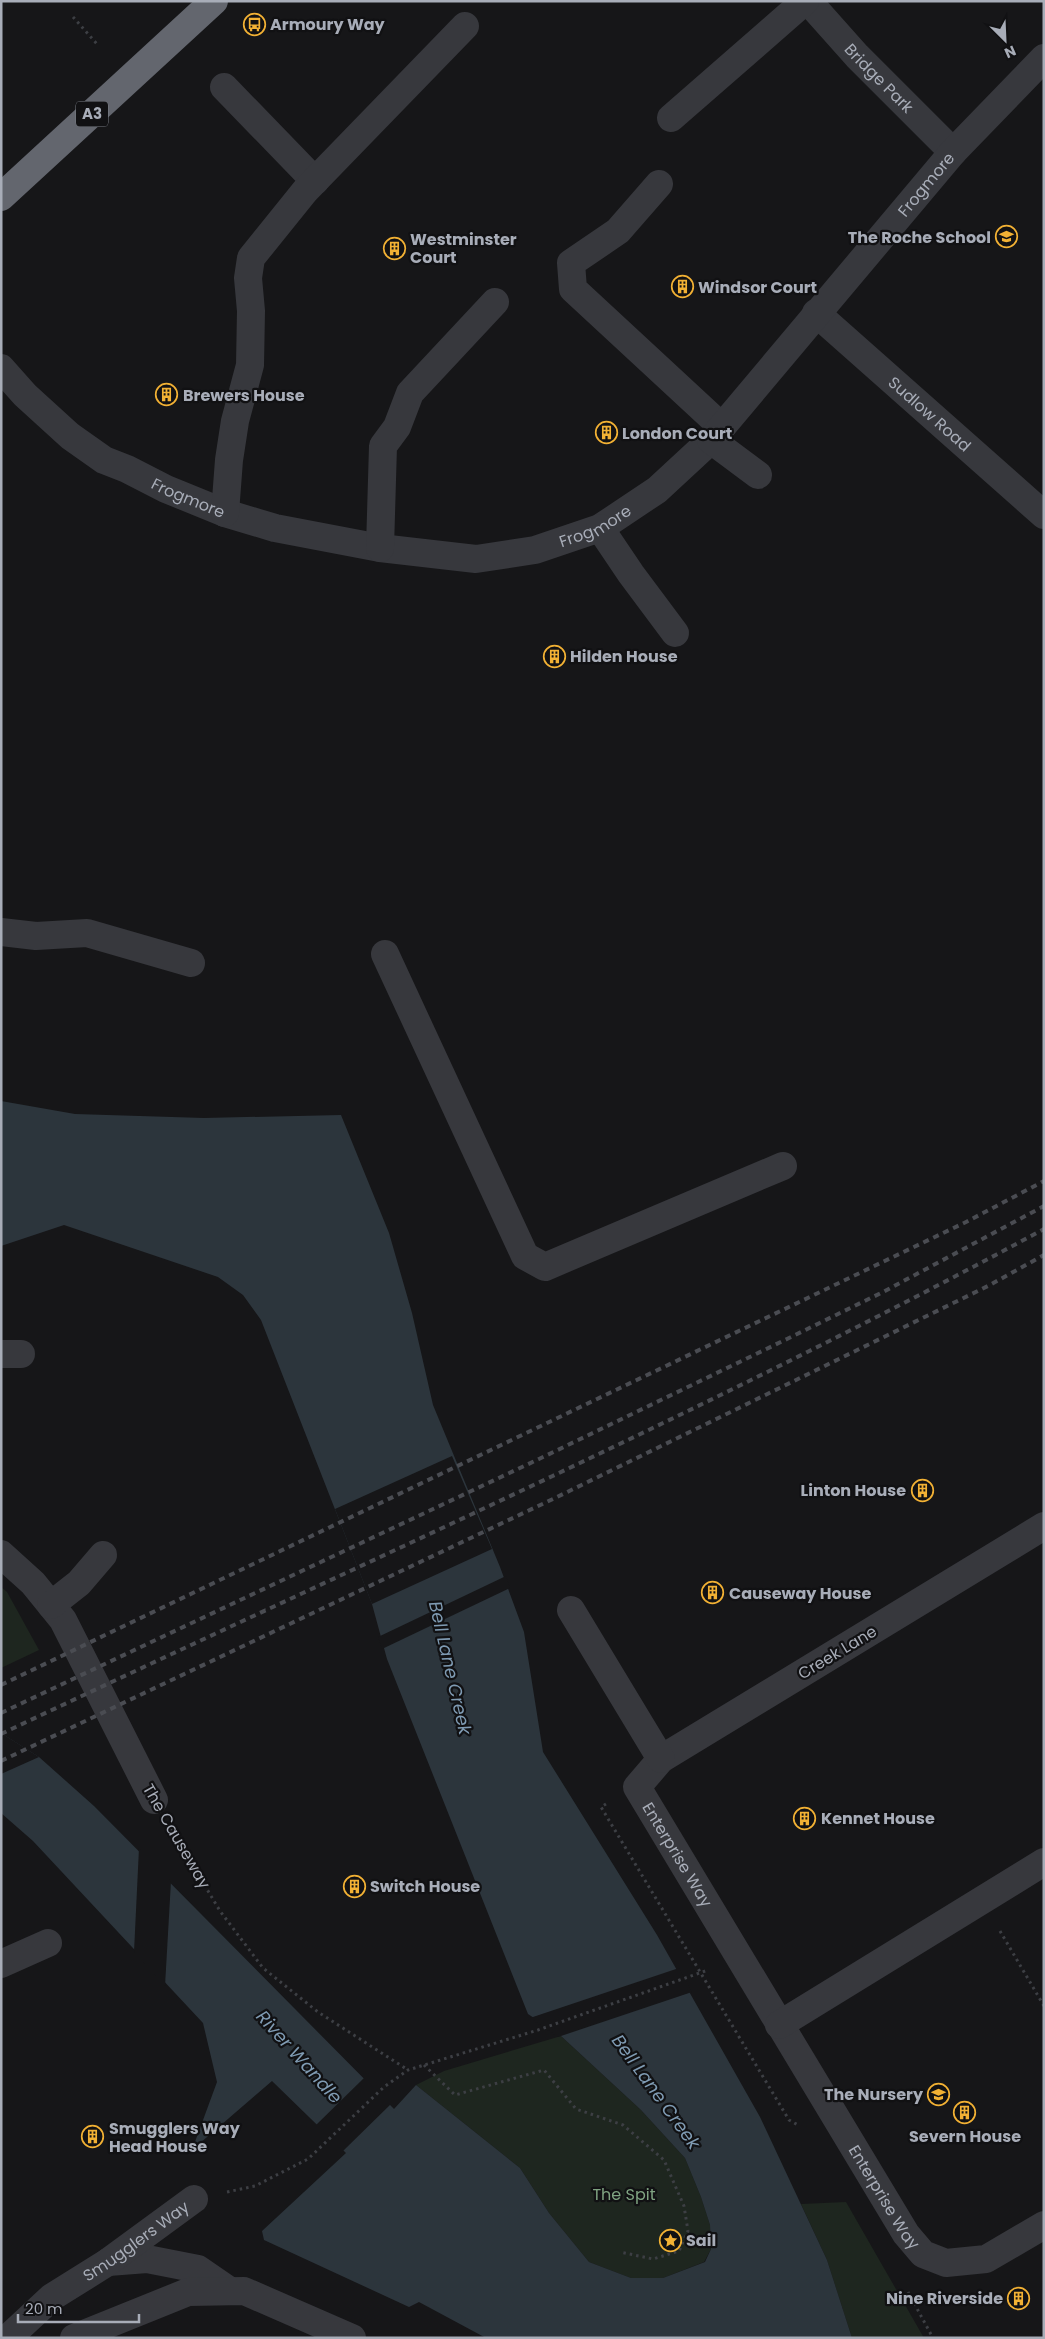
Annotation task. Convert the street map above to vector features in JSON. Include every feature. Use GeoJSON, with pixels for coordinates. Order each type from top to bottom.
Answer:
{"type":"FeatureCollection","features":[{"type":"Feature","properties":{"kind":"highway","name":"A3"},"geometry":{"type":"LineString","coordinates":[[1,197],[214,1]]}},
{"type":"Feature","properties":{"kind":"street","name":"Bridge Park"},"geometry":{"type":"LineString","coordinates":[[671,118],[806,1],[857,56],[953,152]]}},
{"type":"Feature","properties":{"kind":"street"},"geometry":{"type":"LineString","coordinates":[[225,513],[229,460],[235,421],[250,365],[251,312],[248,278],[251,258],[315,181],[465,26]]}},
{"type":"Feature","properties":{"kind":"street","name":"Frogmore"},"geometry":{"type":"LineString","coordinates":[[1,368],[25,395],[70,436],[104,460],[127,469],[166,490],[225,513],[274,528],[380,548],[476,559],[535,550],[600,528],[657,490],[716,433],[953,152],[1044,58]]}},
{"type":"Feature","properties":{"kind":"street"},"geometry":{"type":"LineString","coordinates":[[224,88],[315,181]]}},
{"type":"Feature","properties":{"kind":"street"},"geometry":{"type":"LineString","coordinates":[[659,184],[618,231],[571,263],[573,289],[758,475]]}},
{"type":"Feature","properties":{"kind":"street"},"geometry":{"type":"LineString","coordinates":[[380,548],[383,446],[397,426],[410,394],[495,302]]}},
{"type":"Feature","properties":{"kind":"street","name":"Sudlow Road"},"geometry":{"type":"LineString","coordinates":[[816,313],[1044,515]]}},
{"type":"Feature","properties":{"kind":"street"},"geometry":{"type":"LineString","coordinates":[[600,528],[675,633]]}},
{"type":"Feature","properties":{"kind":"street"},"geometry":{"type":"LineString","coordinates":[[1,932],[36,936],[87,932],[191,963]]}},
{"type":"Feature","properties":{"kind":"street"},"geometry":{"type":"LineString","coordinates":[[385,954],[525,1256],[545,1267],[783,1166]]}},
{"type":"Feature","properties":{"kind":"street","name":"Creek Lane"},"geometry":{"type":"LineString","coordinates":[[637,1787],[661,1759],[1044,1526]]}},
{"type":"Feature","properties":{"kind":"street","name":"The Causeway"},"geometry":{"type":"LineString","coordinates":[[1,1554],[34,1583],[63,1620],[154,1800]]}},
{"type":"Feature","properties":{"kind":"street"},"geometry":{"type":"LineString","coordinates":[[51,1606],[79,1583],[103,1555]]}},
{"type":"Feature","properties":{"kind":"street"},"geometry":{"type":"LineString","coordinates":[[571,1610],[661,1759]]}},
{"type":"Feature","properties":{"kind":"street","name":"Enterprise Way"},"geometry":{"type":"LineString","coordinates":[[637,1787],[906,2234],[923,2254],[946,2263],[986,2259],[1044,2224]]}},
{"type":"Feature","properties":{"kind":"street"},"geometry":{"type":"LineString","coordinates":[[779,2024],[1044,1862]]}},
{"type":"Feature","properties":{"kind":"street"},"geometry":{"type":"LineString","coordinates":[[1,1964],[48,1943]]}},
{"type":"Feature","properties":{"kind":"street","name":"Smugglers Way"},"geometry":{"type":"LineString","coordinates":[[8,2338],[52,2297],[108,2262],[194,2199]]}},
{"type":"Feature","properties":{"kind":"street"},"geometry":{"type":"LineString","coordinates":[[108,2262],[147,2259],[198,2269],[230,2291]]}},
{"type":"Feature","properties":{"kind":"street"},"geometry":{"type":"LineString","coordinates":[[74,2338],[188,2292],[244,2290],[352,2338]]}},
{"type":"Feature","properties":{"kind":"path"},"geometry":{"type":"LineString","coordinates":[[73,17],[97,44]]}},
{"type":"Feature","properties":{"kind":"path","name":"The Causeway"},"geometry":{"type":"LineString","coordinates":[[154,1800],[220,1911],[263,1968],[318,2012],[408,2070]]}},
{"type":"Feature","properties":{"kind":"path"},"geometry":{"type":"LineString","coordinates":[[613,1800],[601,1807],[789,2120],[801,2127]]}},
{"type":"Feature","properties":{"kind":"path"},"geometry":{"type":"LineString","coordinates":[[998,1928],[1044,2006]]}},
{"type":"Feature","properties":{"kind":"path"},"geometry":{"type":"LineString","coordinates":[[194,2199],[255,2186],[308,2159],[384,2087],[408,2070],[538,2030],[702,1973]]}},
{"type":"Feature","properties":{"kind":"path"},"geometry":{"type":"LineString","coordinates":[[424,2065],[455,2095],[544,2070],[576,2109],[623,2125],[664,2160],[684,2206],[688,2231],[679,2251],[653,2259],[620,2252]]}},
{"type":"Feature","properties":{"kind":"path"},"geometry":{"type":"LineString","coordinates":[[908,2292],[933,2338]]}},
{"type":"Feature","properties":{"kind":"green space"},"geometry":{"type":"Polygon","coordinates":[[[1,1587],[7,1592],[39,1650],[1,1668],[1,1587]]]}},
{"type":"Feature","properties":{"kind":"green space","name":"The Spit"},"geometry":{"type":"Polygon","coordinates":[[[561,2036],[641,2110],[685,2158],[710,2225],[711,2249],[704,2262],[663,2278],[631,2278],[589,2262],[549,2213],[520,2168],[416,2085],[444,2071],[561,2036]]]}},
{"type":"Feature","properties":{"kind":"green space"},"geometry":{"type":"Polygon","coordinates":[[[846,2202],[924,2338],[852,2338],[827,2260],[801,2204],[846,2202]]]}},
{"type":"Feature","properties":{"kind":"water"},"geometry":{"type":"Polygon","coordinates":[[[1,1101],[75,1114],[204,1118],[341,1115],[389,1233],[412,1313],[433,1405],[500,1567],[524,1632],[543,1752],[657,1935],[760,2117],[827,2260],[852,2338],[486,2338],[419,2302],[409,2307],[264,2240],[262,2231],[346,2153],[272,2081],[192,2150],[217,2082],[203,2023],[33,1841],[1,1813],[1,1733],[39,1757],[94,1806],[394,2109],[416,2085],[520,2168],[549,2213],[589,2262],[631,2278],[663,2278],[705,2262],[711,2249],[710,2225],[685,2158],[641,2110],[561,2036],[528,2014],[387,1659],[372,1604],[261,1320],[243,1295],[218,1277],[64,1225],[1,1246],[1,1101]]]}},
{"type":"Feature","properties":{"kind":"pier"},"geometry":{"type":"Polygon","coordinates":[[[452,1456],[492,1549],[372,1604],[335,1509],[452,1456]]]}},
{"type":"Feature","properties":{"kind":"pier"},"geometry":{"type":"Polygon","coordinates":[[[506,1576],[510,1588],[382,1649],[378,1637],[506,1576]]]}},
{"type":"Feature","properties":{"kind":"pier"},"geometry":{"type":"Polygon","coordinates":[[[1,1733],[39,1757],[1,1774],[1,1733]]]}},
{"type":"Feature","properties":{"kind":"pier"},"geometry":{"type":"Polygon","coordinates":[[[139,1848],[171,1881],[165,1986],[134,1952],[139,1848]]]}},
{"type":"Feature","properties":{"kind":"pier"},"geometry":{"type":"Polygon","coordinates":[[[679,1968],[692,1992],[558,2037],[530,2018],[679,1968]]]}},
{"type":"Feature","properties":{"kind":"pier"},"geometry":{"type":"Polygon","coordinates":[[[365,2077],[392,2103],[342,2152],[315,2126],[365,2077]]]}},
{"type":"Feature","properties":{"kind":"railway"},"geometry":{"type":"LineString","coordinates":[[1,1685],[966,1222],[1044,1181]]}},
{"type":"Feature","properties":{"kind":"railway"},"geometry":{"type":"LineString","coordinates":[[1,1713],[539,1459],[787,1339],[883,1292],[1044,1206]]}},
{"type":"Feature","properties":{"kind":"railway"},"geometry":{"type":"LineString","coordinates":[[1,1734],[657,1426],[916,1297],[1044,1229]]}},
{"type":"Feature","properties":{"kind":"railway"},"geometry":{"type":"LineString","coordinates":[[1,1761],[555,1498],[988,1286],[1044,1255]]}},
{"type":"Feature","properties":{"kind":"place","name":"Armoury Way"},"geometry":{"type":"Point","coordinates":[254,24]}},
{"type":"Feature","properties":{"kind":"place","name":"The Roche School"},"geometry":{"type":"Point","coordinates":[1007,237]}},
{"type":"Feature","properties":{"kind":"place","name":"Westminster Court"},"geometry":{"type":"Point","coordinates":[394,248]}},
{"type":"Feature","properties":{"kind":"place","name":"Windsor Court"},"geometry":{"type":"Point","coordinates":[682,287]}},
{"type":"Feature","properties":{"kind":"place","name":"Brewers House"},"geometry":{"type":"Point","coordinates":[167,395]}},
{"type":"Feature","properties":{"kind":"place","name":"London Court"},"geometry":{"type":"Point","coordinates":[606,433]}},
{"type":"Feature","properties":{"kind":"place","name":"Hilden House"},"geometry":{"type":"Point","coordinates":[554,656]}},
{"type":"Feature","properties":{"kind":"place","name":"Linton House"},"geometry":{"type":"Point","coordinates":[922,1490]}},
{"type":"Feature","properties":{"kind":"place","name":"Causeway House"},"geometry":{"type":"Point","coordinates":[713,1593]}},
{"type":"Feature","properties":{"kind":"place","name":"Kennet House"},"geometry":{"type":"Point","coordinates":[805,1818]}},
{"type":"Feature","properties":{"kind":"place","name":"Switch House"},"geometry":{"type":"Point","coordinates":[354,1886]}},
{"type":"Feature","properties":{"kind":"place","name":"The Nursery"},"geometry":{"type":"Point","coordinates":[939,2094]}},
{"type":"Feature","properties":{"kind":"place","name":"Severn House"},"geometry":{"type":"Point","coordinates":[965,2112]}},
{"type":"Feature","properties":{"kind":"place","name":"Smugglers Way Head House"},"geometry":{"type":"Point","coordinates":[93,2137]}},
{"type":"Feature","properties":{"kind":"place","name":"Sail"},"geometry":{"type":"Point","coordinates":[670,2240]}},
{"type":"Feature","properties":{"kind":"place","name":"Nine Riverside"},"geometry":{"type":"Point","coordinates":[1019,2298]}},
{"type":"Feature","properties":{"kind":"water label","name":"Bell Lane Creek"},"geometry":{"type":"Point","coordinates":[450,1668]}},
{"type":"Feature","properties":{"kind":"water label","name":"River Wandle"},"geometry":{"type":"Point","coordinates":[299,2057]}},
{"type":"Feature","properties":{"kind":"water label","name":"Bell Lane Creek"},"geometry":{"type":"Point","coordinates":[656,2092]}}]}
